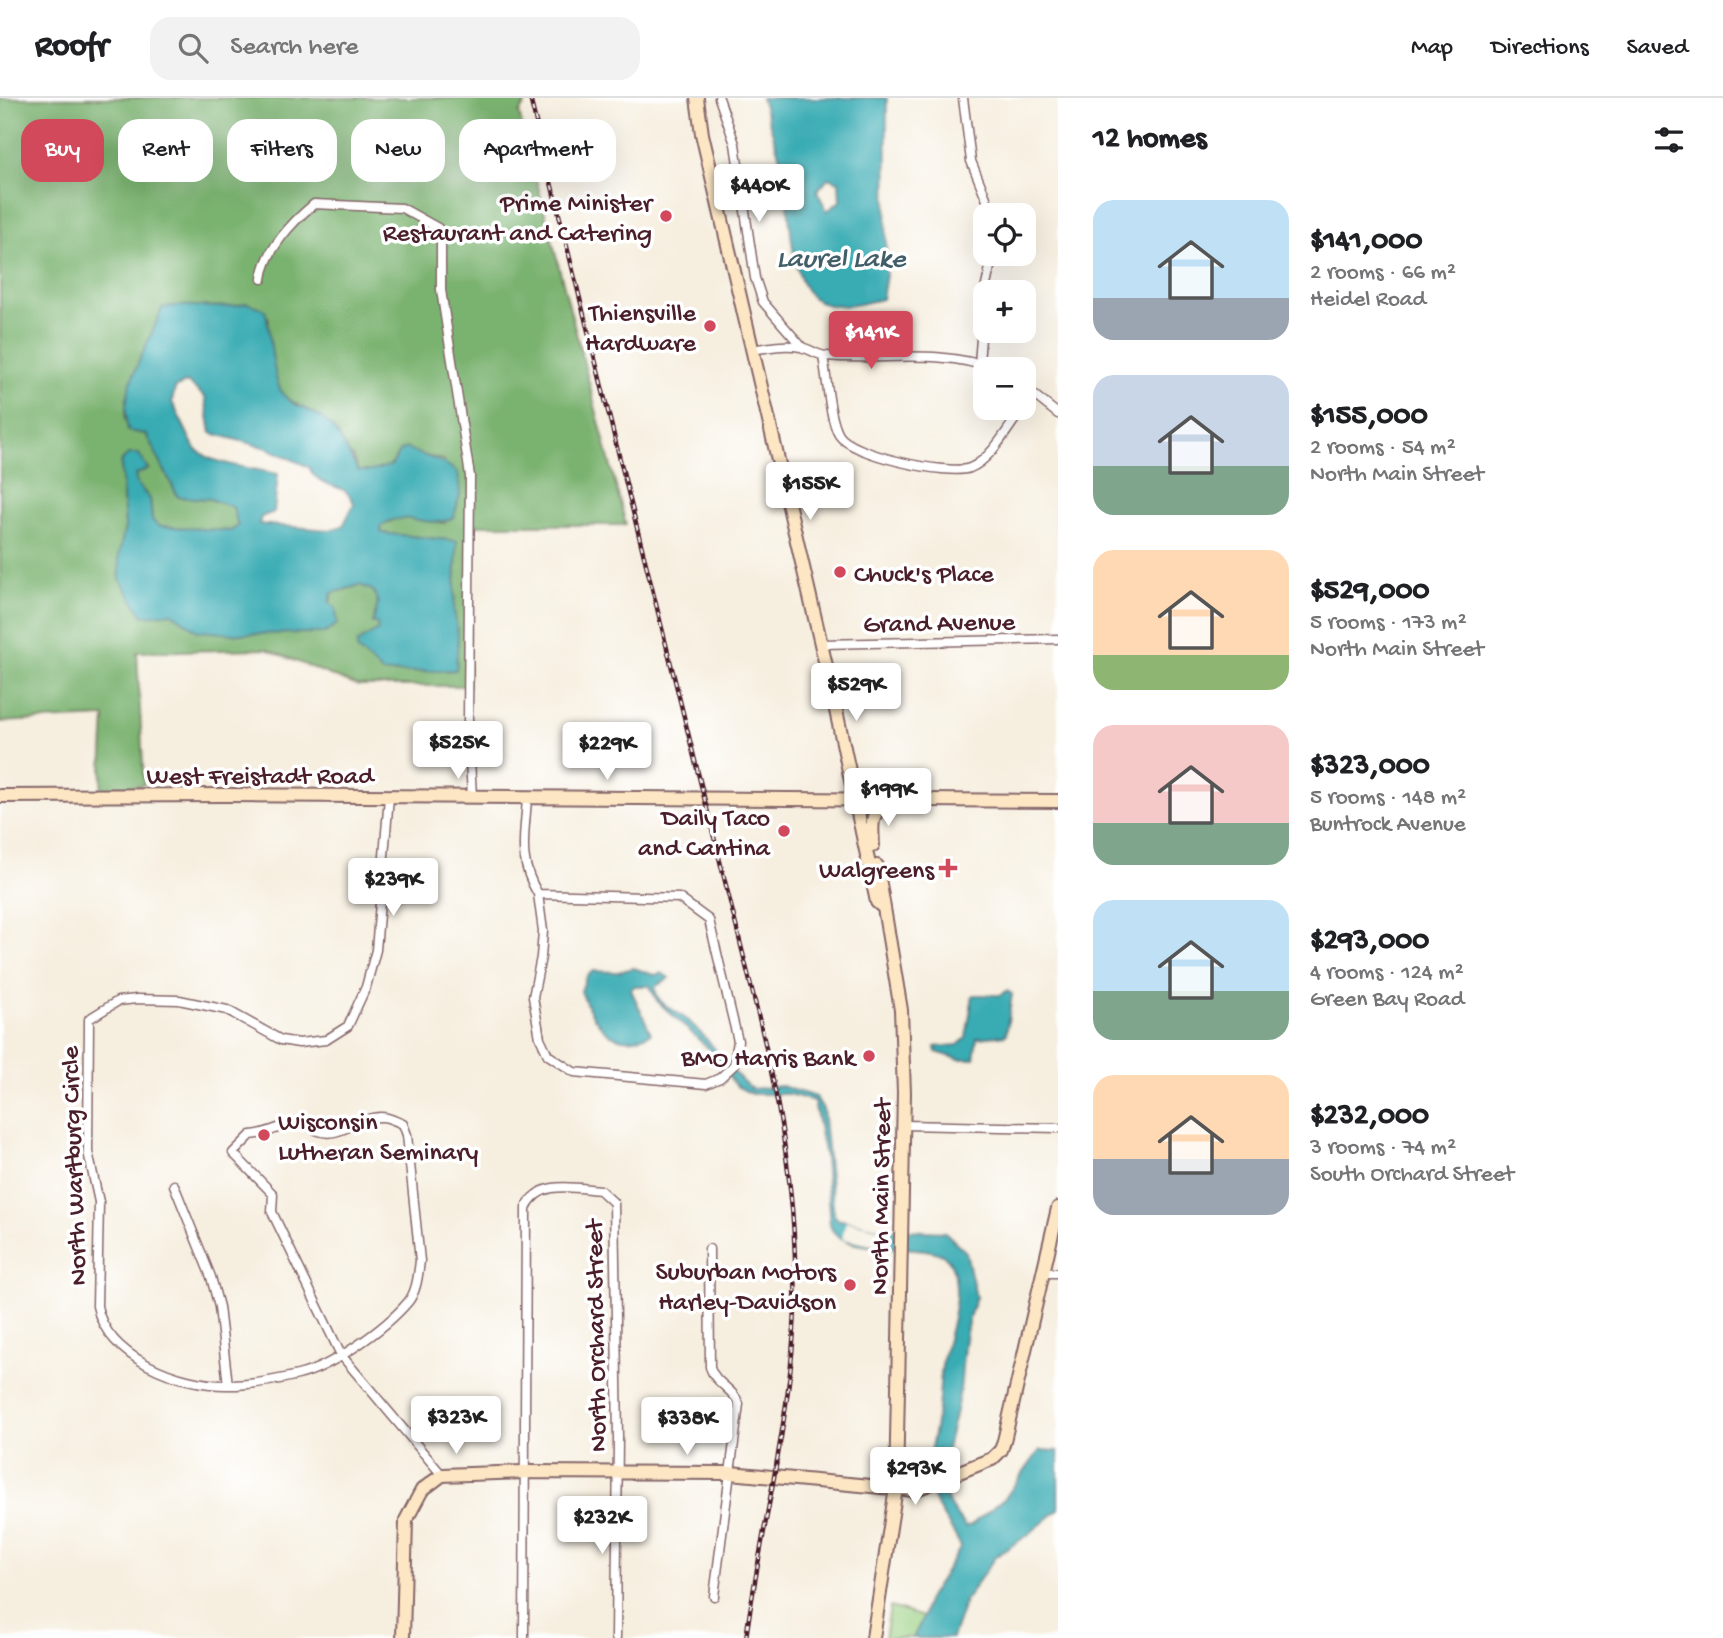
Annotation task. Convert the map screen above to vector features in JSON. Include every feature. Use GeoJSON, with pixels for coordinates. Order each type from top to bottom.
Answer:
{"type":"FeatureCollection","features":[{"type":"Feature","properties":{"kind":"street","name":"North Main Street"},"geometry":{"type":"LineString","coordinates":[[690,98],[696,126],[702,134]]}},
{"type":"Feature","properties":{"kind":"street","name":"North Main Street"},"geometry":{"type":"LineString","coordinates":[[697,98],[702,134],[821,644],[877,902],[883,907]]}},
{"type":"Feature","properties":{"kind":"street"},"geometry":{"type":"LineString","coordinates":[[719,98],[735,144],[755,278],[763,302],[803,348]]}},
{"type":"Feature","properties":{"kind":"street"},"geometry":{"type":"LineString","coordinates":[[963,98],[971,161],[988,203]]}},
{"type":"Feature","properties":{"kind":"street"},"geometry":{"type":"LineString","coordinates":[[262,279],[264,265],[272,250],[314,204],[402,208],[438,228],[441,234],[441,290],[470,477],[468,721],[471,797]]}},
{"type":"Feature","properties":{"kind":"street"},"geometry":{"type":"LineString","coordinates":[[979,357],[985,290],[990,266]]}},
{"type":"Feature","properties":{"kind":"street"},"geometry":{"type":"LineString","coordinates":[[752,350],[783,345],[803,348],[823,356],[928,358],[973,362]]}},
{"type":"Feature","properties":{"kind":"street"},"geometry":{"type":"LineString","coordinates":[[823,356],[837,432],[846,445],[861,451],[952,470],[970,468],[983,459],[1013,420]]}},
{"type":"Feature","properties":{"kind":"street"},"geometry":{"type":"LineString","coordinates":[[1036,397],[1058,414]]}},
{"type":"Feature","properties":{"kind":"street","name":"Grand Avenue"},"geometry":{"type":"LineString","coordinates":[[821,644],[1058,639]]}},
{"type":"Feature","properties":{"kind":"street","name":"West Freistadt Road"},"geometry":{"type":"LineString","coordinates":[[0,796],[1058,801]]}},
{"type":"Feature","properties":{"kind":"street","name":"North Wartburg Circle"},"geometry":{"type":"LineString","coordinates":[[341,1355],[272,1212],[273,1194],[233,1153],[251,1135],[266,1135],[293,1122],[303,1121],[311,1128],[331,1133],[382,1117],[403,1124],[407,1135],[416,1223],[418,1278],[409,1301],[373,1333],[341,1355],[300,1375],[228,1385],[178,1377],[144,1363],[120,1347],[100,1321],[96,1283],[99,1202],[88,1152],[89,1019],[118,1001],[137,999],[191,1002],[227,1010],[282,1040],[299,1043],[326,1040],[348,1026],[366,987],[376,950],[388,797]]}},
{"type":"Feature","properties":{"kind":"street"},"geometry":{"type":"LineString","coordinates":[[527,798],[523,860],[527,875],[538,894],[543,930],[533,996],[540,1038],[548,1055],[574,1072],[706,1084],[727,1071],[737,1056],[738,1041],[709,920],[698,909],[679,898],[538,894]]}},
{"type":"Feature","properties":{"kind":"street"},"geometry":{"type":"LineString","coordinates":[[873,847],[874,814],[879,808],[894,801]]}},
{"type":"Feature","properties":{"kind":"street","name":"North Main Street"},"geometry":{"type":"LineString","coordinates":[[864,833],[873,847],[884,897],[883,907],[902,1021],[903,1125],[896,1488],[873,1638]]}},
{"type":"Feature","properties":{"kind":"street"},"geometry":{"type":"LineString","coordinates":[[903,1125],[1058,1128]]}},
{"type":"Feature","properties":{"kind":"street"},"geometry":{"type":"LineString","coordinates":[[174,1185],[216,1297],[228,1385]]}},
{"type":"Feature","properties":{"kind":"street","name":"North Orchard Street"},"geometry":{"type":"LineString","coordinates":[[524,1638],[526,1208],[532,1196],[550,1187],[600,1190],[614,1203],[616,1638]]}},
{"type":"Feature","properties":{"kind":"street"},"geometry":{"type":"LineString","coordinates":[[403,1638],[406,1520],[422,1490],[442,1475],[524,1472],[730,1473],[914,1490],[930,1486],[992,1459],[1001,1450],[1058,1208]]}},
{"type":"Feature","properties":{"kind":"street"},"geometry":{"type":"LineString","coordinates":[[709,1249],[710,1367],[714,1378],[737,1398],[739,1404],[715,1596]]}},
{"type":"Feature","properties":{"kind":"street"},"geometry":{"type":"LineString","coordinates":[[1044,1273],[1058,1273]]}},
{"type":"Feature","properties":{"kind":"street"},"geometry":{"type":"LineString","coordinates":[[341,1355],[442,1475]]}},
{"type":"Feature","properties":{"kind":"green space"},"geometry":{"type":"Polygon","coordinates":[[[0,98],[529,98],[519,113],[521,119],[459,119],[459,182],[537,182],[626,525],[469,525],[469,686],[357,686],[266,649],[137,652],[144,785],[101,789],[105,717],[0,722],[0,98]],[[246,303],[226,307],[162,308],[130,389],[125,419],[139,433],[146,434],[178,497],[210,499],[233,507],[238,526],[231,531],[159,526],[152,520],[150,499],[137,484],[134,474],[148,469],[121,463],[125,527],[119,555],[120,579],[134,597],[160,612],[172,613],[198,631],[325,633],[332,593],[361,585],[374,591],[378,603],[373,622],[377,622],[383,673],[456,670],[458,635],[454,611],[457,541],[382,533],[380,527],[398,517],[445,523],[444,460],[416,454],[407,448],[399,452],[392,465],[372,471],[358,471],[353,457],[344,450],[338,434],[313,413],[284,397],[275,379],[267,338],[269,318],[246,303]]]}},
{"type":"Feature","properties":{"kind":"green space"},"geometry":{"type":"Polygon","coordinates":[[[890,1607],[924,1617],[913,1638],[885,1638],[890,1607]]]}},
{"type":"Feature","properties":{"kind":"water","name":"Laurel Lake"},"geometry":{"type":"Polygon","coordinates":[[[761,98],[887,98],[886,275],[882,299],[832,306],[814,298],[807,291],[797,268],[791,238],[783,170],[761,98]],[[828,178],[817,191],[827,211],[840,201],[839,182],[828,178]]]}},
{"type":"Feature","properties":{"kind":"water"},"geometry":{"type":"Polygon","coordinates":[[[246,303],[265,311],[274,370],[280,389],[289,400],[321,417],[332,427],[358,471],[372,471],[392,465],[399,452],[407,448],[439,461],[458,473],[460,494],[454,517],[436,522],[398,519],[380,527],[382,533],[457,541],[454,611],[458,635],[456,670],[383,673],[357,649],[358,642],[378,630],[377,623],[373,623],[378,603],[374,591],[360,585],[332,593],[329,602],[336,609],[337,624],[325,633],[235,634],[198,631],[172,613],[143,616],[120,579],[119,555],[125,527],[121,462],[129,454],[139,454],[148,469],[135,475],[137,484],[150,499],[152,520],[159,526],[231,531],[238,526],[233,507],[210,499],[178,497],[146,434],[128,431],[126,414],[127,399],[136,368],[162,308],[236,306],[246,303]],[[187,382],[175,388],[172,402],[195,449],[211,459],[278,474],[274,512],[261,517],[259,524],[329,530],[343,526],[354,504],[345,491],[320,480],[309,467],[267,448],[211,433],[205,397],[187,382]]]}},
{"type":"Feature","properties":{"kind":"water"},"geometry":{"type":"Polygon","coordinates":[[[634,968],[654,975],[662,973],[669,978],[655,987],[660,1000],[690,1022],[752,1089],[782,1086],[816,1097],[823,1109],[834,1215],[837,1219],[882,1229],[945,1232],[966,1252],[976,1297],[967,1328],[959,1394],[945,1462],[944,1489],[947,1500],[965,1527],[971,1525],[1005,1498],[1040,1450],[1058,1451],[1058,1510],[995,1557],[965,1601],[952,1638],[913,1638],[923,1618],[927,1601],[961,1547],[936,1505],[928,1476],[942,1368],[956,1299],[950,1262],[942,1254],[927,1250],[870,1246],[852,1243],[838,1236],[830,1225],[825,1157],[814,1101],[789,1094],[752,1094],[736,1086],[708,1048],[657,1001],[650,986],[634,986],[631,990],[651,1033],[626,1039],[606,1032],[598,1024],[581,991],[586,977],[593,971],[617,972],[634,968]]]}},
{"type":"Feature","properties":{"kind":"water"},"geometry":{"type":"Polygon","coordinates":[[[1007,991],[1012,994],[1006,1035],[977,1038],[974,1059],[959,1059],[936,1052],[935,1047],[958,1045],[966,1038],[973,995],[1000,995],[1007,991]]]}},
{"type":"Feature","properties":{"kind":"pier"},"geometry":{"type":"Polygon","coordinates":[[[846,1221],[882,1229],[881,1247],[842,1239],[846,1221]]]}},
{"type":"Feature","properties":{"kind":"railway"},"geometry":{"type":"LineString","coordinates":[[530,98],[760,1022],[778,1104],[790,1187],[795,1270],[792,1354],[783,1426],[746,1638]]}},
{"type":"Feature","properties":{"kind":"place","name":"Prime Minister Restaurant and Catering"},"geometry":{"type":"Point","coordinates":[666,216]}},
{"type":"Feature","properties":{"kind":"place","name":"Thiensville Hardware"},"geometry":{"type":"Point","coordinates":[710,326]}},
{"type":"Feature","properties":{"kind":"place","name":"Chuck's Place"},"geometry":{"type":"Point","coordinates":[840,572]}},
{"type":"Feature","properties":{"kind":"place","name":"Daily Taco and Cantina"},"geometry":{"type":"Point","coordinates":[784,831]}},
{"type":"Feature","properties":{"kind":"place","name":"Walgreens"},"geometry":{"type":"Point","coordinates":[948,868]}},
{"type":"Feature","properties":{"kind":"place","name":"BMO Harris Bank"},"geometry":{"type":"Point","coordinates":[869,1056]}},
{"type":"Feature","properties":{"kind":"place","name":"Wisconsin Lutheran Seminary"},"geometry":{"type":"Point","coordinates":[264,1135]}},
{"type":"Feature","properties":{"kind":"place","name":"Suburban Motors Harley-Davidson"},"geometry":{"type":"Point","coordinates":[850,1285]}}]}
